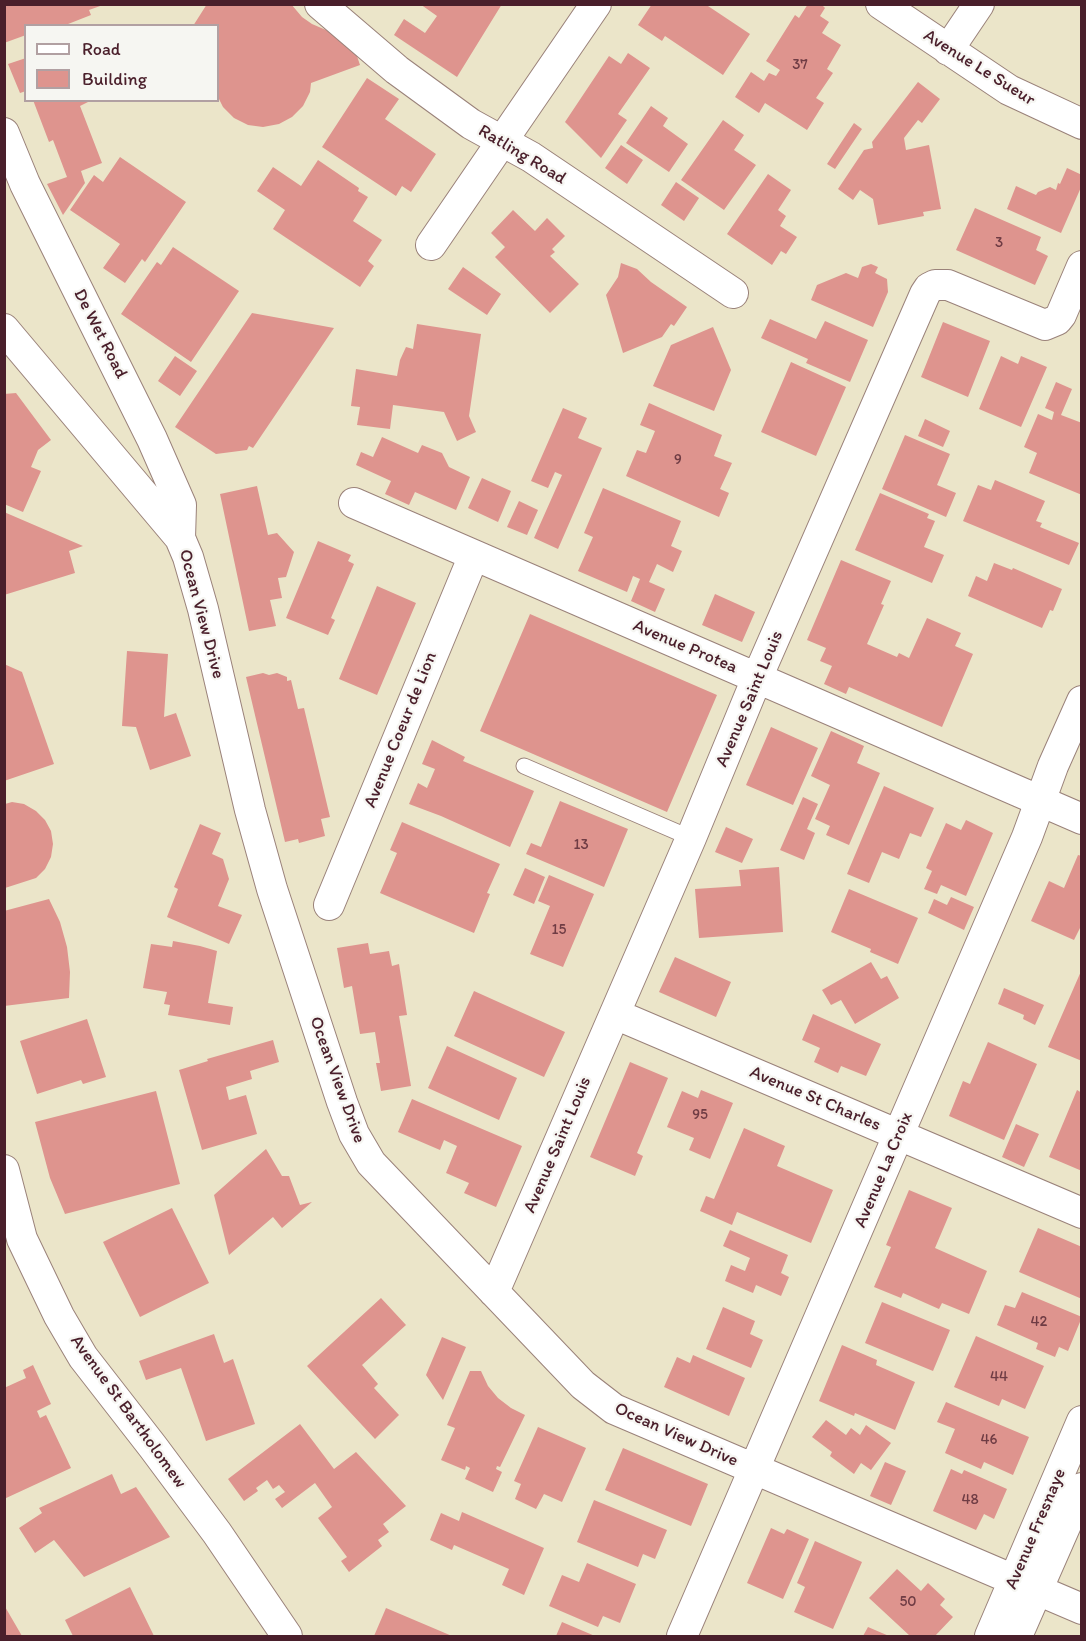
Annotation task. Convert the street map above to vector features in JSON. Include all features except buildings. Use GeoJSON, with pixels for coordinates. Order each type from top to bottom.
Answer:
{"type":"FeatureCollection","features":[{"type":"Feature","properties":{"kind":"street","name":"Ratling Road"},"geometry":{"type":"LineString","coordinates":[[320,4],[397,70],[471,124],[531,157],[733,293]]}},
{"type":"Feature","properties":{"kind":"street"},"geometry":{"type":"LineString","coordinates":[[431,245],[596,4]]}},
{"type":"Feature","properties":{"kind":"street","name":"Avenue Le Sueur"},"geometry":{"type":"LineString","coordinates":[[881,4],[1009,90],[1082,124]]}},
{"type":"Feature","properties":{"kind":"street"},"geometry":{"type":"LineString","coordinates":[[948,50],[979,4]]}},
{"type":"Feature","properties":{"kind":"street","name":"De Wet Road"},"geometry":{"type":"LineString","coordinates":[[4,133],[29,192],[178,496],[181,505],[180,538]]}},
{"type":"Feature","properties":{"kind":"street","name":"Avenue Saint Louis"},"geometry":{"type":"LineString","coordinates":[[494,1292],[691,838],[757,678],[929,288],[941,284],[948,285],[1045,325],[1057,320],[1061,315],[1082,267]]}},
{"type":"Feature","properties":{"kind":"street","name":"Ocean View Drive"},"geometry":{"type":"LineString","coordinates":[[4,329],[180,538],[200,598],[250,810],[272,889],[354,1134],[371,1163],[583,1385],[614,1409],[1082,1609]]}},
{"type":"Feature","properties":{"kind":"street","name":"Avenue Protea"},"geometry":{"type":"LineString","coordinates":[[354,503],[1082,819]]}},
{"type":"Feature","properties":{"kind":"street","name":"Avenue Coeur de Lion"},"geometry":{"type":"LineString","coordinates":[[329,905],[474,555]]}},
{"type":"Feature","properties":{"kind":"street","name":"Avenue La Croix"},"geometry":{"type":"LineString","coordinates":[[682,1636],[1027,837],[1053,765],[1082,701]]}},
{"type":"Feature","properties":{"kind":"street","name":"Avenue St Charles"},"geometry":{"type":"LineString","coordinates":[[615,1014],[1082,1213]]}},
{"type":"Feature","properties":{"kind":"street","name":"Avenue St Bartholomew"},"geometry":{"type":"LineString","coordinates":[[4,1170],[22,1239],[59,1316],[83,1357],[217,1533],[287,1636]]}},
{"type":"Feature","properties":{"kind":"street","name":"Avenue Fresnaye"},"geometry":{"type":"LineString","coordinates":[[1017,1636],[1025,1585],[1082,1421]]}},
{"type":"Feature","properties":{"kind":"street","name":"Avenue Fresnaye"},"geometry":{"type":"LineString","coordinates":[[990,1636],[1025,1585],[1082,1488]]}},
{"type":"Feature","properties":{"kind":"lane"},"geometry":{"type":"LineString","coordinates":[[524,766],[691,838]]}}]}
